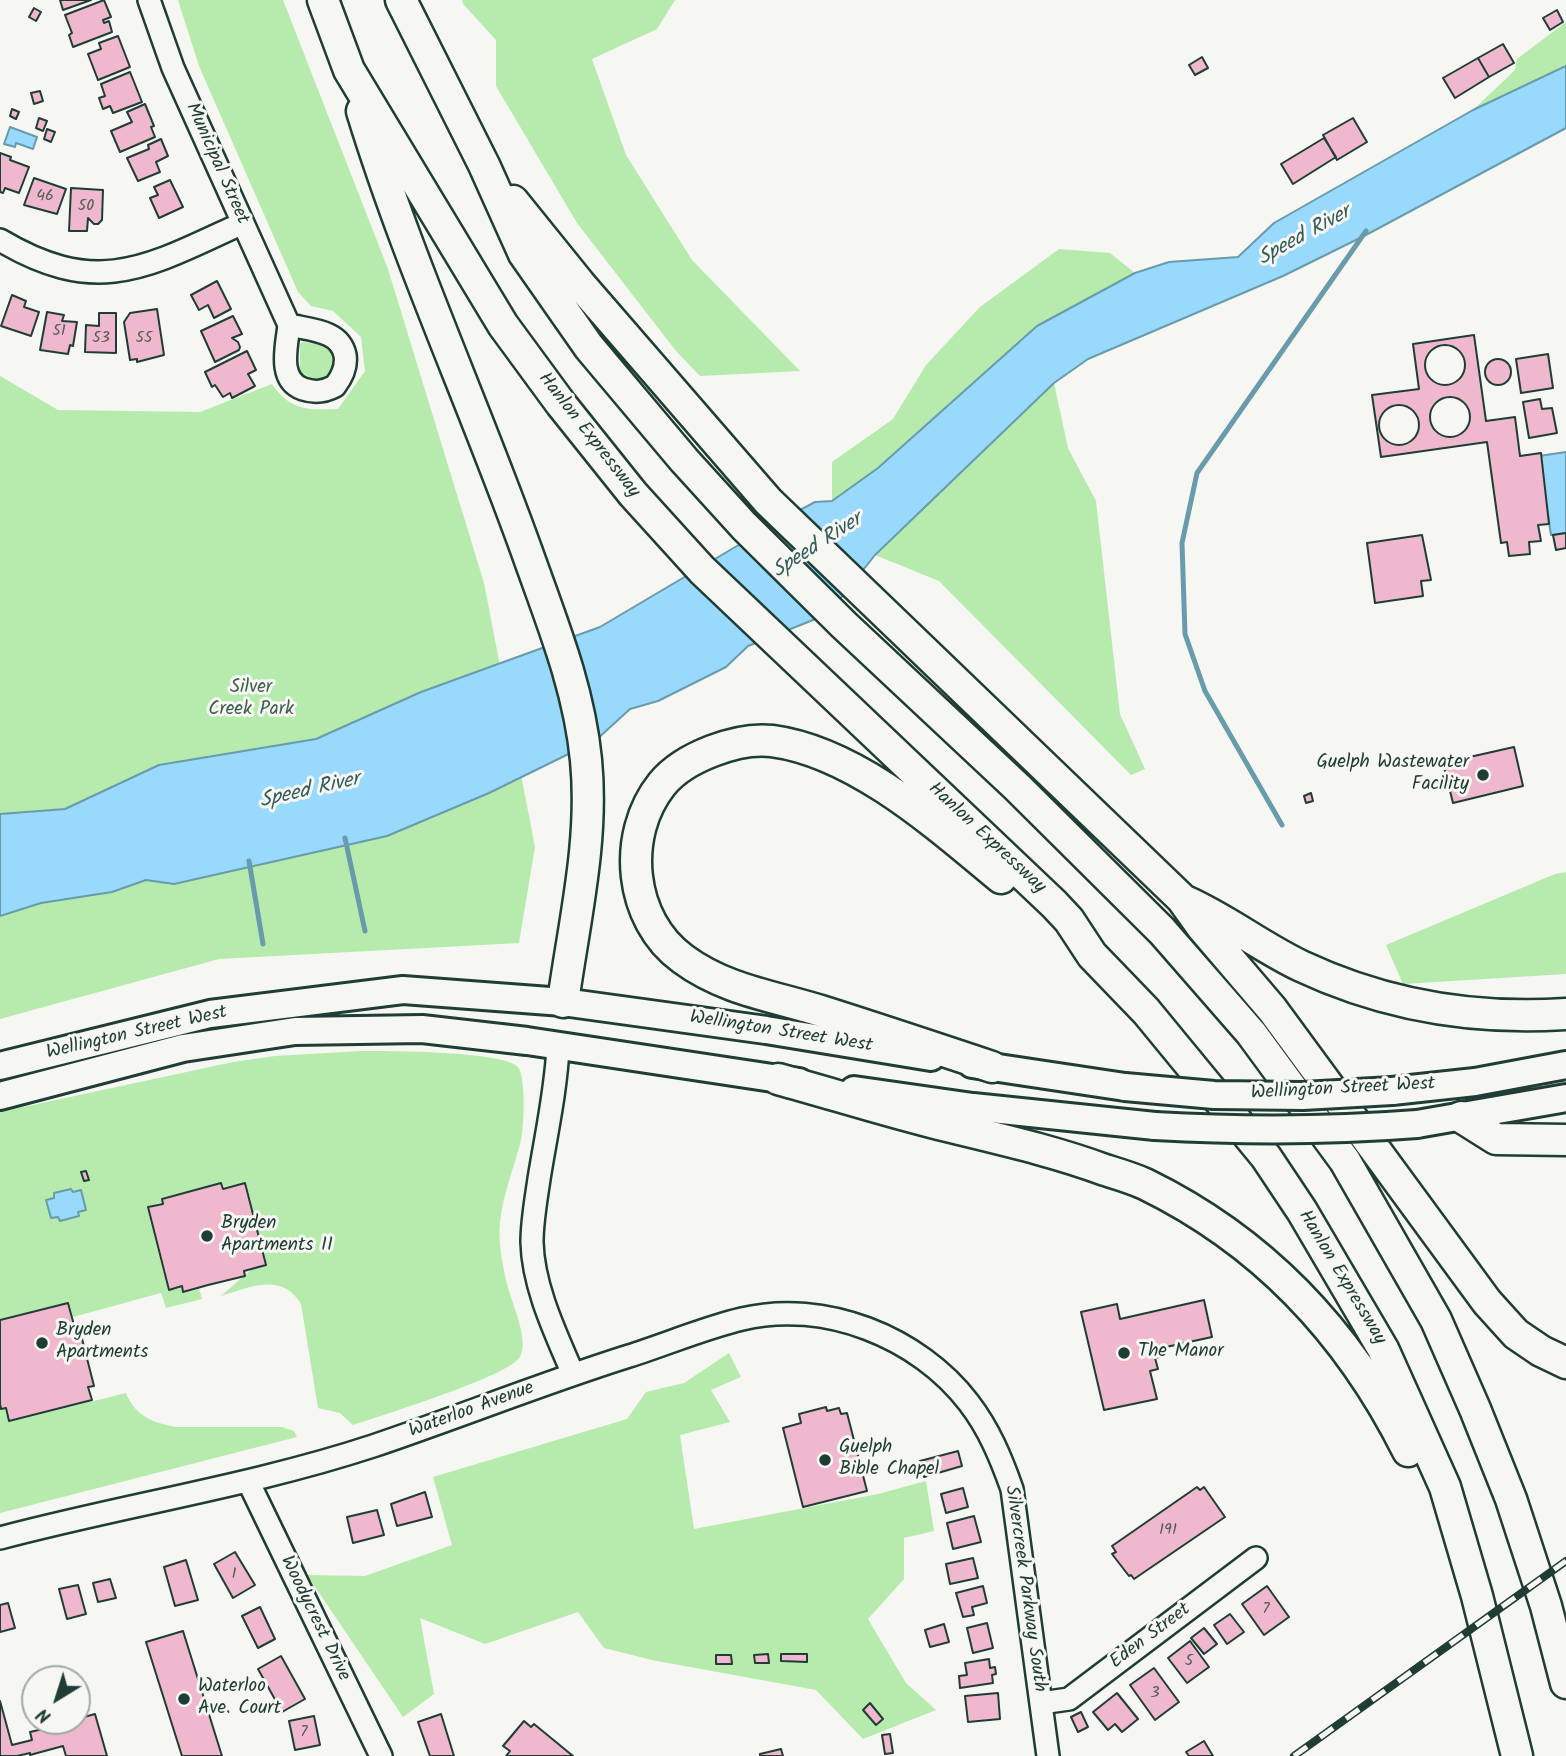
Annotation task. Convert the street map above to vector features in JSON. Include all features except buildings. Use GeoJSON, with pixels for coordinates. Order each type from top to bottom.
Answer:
{"type":"FeatureCollection","features":[{"type":"Feature","properties":{"kind":"highway","name":"Hanlon Expressway"},"geometry":{"type":"LineString","coordinates":[[323,0],[349,71],[503,325],[561,404],[633,494],[702,570],[1054,904],[1069,920],[1092,955],[1146,1011],[1266,1157],[1302,1211],[1383,1349],[1445,1487],[1478,1596],[1517,1756]]}},
{"type":"Feature","properties":{"kind":"highway"},"geometry":{"type":"LineString","coordinates":[[401,0],[484,165],[524,254],[589,347],[684,460],[744,526],[844,625],[1017,787],[1162,931],[1251,1033],[1345,1161],[1436,1320],[1475,1409],[1511,1499],[1546,1606],[1566,1683]]}},
{"type":"Feature","properties":{"kind":"highway"},"geometry":{"type":"LineString","coordinates":[[349,71],[382,176],[493,457],[558,635],[577,705],[586,760],[584,873],[563,1002]]}},
{"type":"Feature","properties":{"kind":"highway"},"geometry":{"type":"LineString","coordinates":[[484,165],[580,284],[768,501],[1182,899],[1202,927],[1272,1009],[1487,1302],[1516,1334],[1541,1351],[1566,1363]]}},
{"type":"Feature","properties":{"kind":"highway"},"geometry":{"type":"LineString","coordinates":[[992,1067],[817,1010],[767,998],[723,983],[682,959],[656,931],[639,897],[636,859],[642,820],[663,783],[698,756],[733,743],[769,741],[803,747],[839,761],[932,822],[1092,955]]}},
{"type":"Feature","properties":{"kind":"highway"},"geometry":{"type":"LineString","coordinates":[[1182,899],[1217,916],[1258,943],[1301,965],[1345,984],[1392,999],[1487,1015],[1566,1014]]}},
{"type":"Feature","properties":{"kind":"highway"},"geometry":{"type":"LineString","coordinates":[[778,1079],[929,1122],[1072,1158],[1143,1183],[1197,1212],[1241,1241],[1310,1305],[1367,1378],[1390,1414],[1478,1596]]}},
{"type":"Feature","properties":{"kind":"highway"},"geometry":{"type":"LineString","coordinates":[[1461,1117],[1496,1139],[1566,1140]]}},
{"type":"Feature","properties":{"kind":"main road","name":"Wellington Street West"},"geometry":{"type":"LineString","coordinates":[[0,1066],[209,1014],[403,990],[563,1002],[766,1030],[1125,1087],[1214,1095],[1303,1096],[1392,1091],[1475,1082],[1566,1065]]}},
{"type":"Feature","properties":{"kind":"main road"},"geometry":{"type":"LineString","coordinates":[[558,1047],[563,1002]]}},
{"type":"Feature","properties":{"kind":"main road","name":"Wellington Street West"},"geometry":{"type":"LineString","coordinates":[[0,1097],[183,1048],[295,1031],[422,1029],[973,1107],[1155,1126],[1267,1131],[1330,1130],[1417,1124],[1566,1098]]}},
{"type":"Feature","properties":{"kind":"street","name":"Municipal Street"},"geometry":{"type":"LineString","coordinates":[[149,0],[173,68],[289,324]]}},
{"type":"Feature","properties":{"kind":"street"},"geometry":{"type":"LineString","coordinates":[[0,240],[49,264],[83,271],[108,272],[167,259],[243,223]]}},
{"type":"Feature","properties":{"kind":"street"},"geometry":{"type":"LineString","coordinates":[[558,1047],[557,1073],[534,1209],[532,1243],[542,1291],[573,1374]]}},
{"type":"Feature","properties":{"kind":"street","name":"Silvercreek Parkway South"},"geometry":{"type":"LineString","coordinates":[[573,1374],[743,1319],[780,1315],[818,1317],[852,1324],[882,1335],[915,1353],[949,1380],[969,1402],[990,1435],[1012,1489],[1048,1756]]}},
{"type":"Feature","properties":{"kind":"street","name":"Waterloo Avenue"},"geometry":{"type":"LineString","coordinates":[[0,1538],[248,1481],[373,1446],[573,1374]]}},
{"type":"Feature","properties":{"kind":"street","name":"Woodycrest Drive"},"geometry":{"type":"LineString","coordinates":[[248,1481],[381,1756]]}},
{"type":"Feature","properties":{"kind":"street","name":"Eden Street"},"geometry":{"type":"LineString","coordinates":[[1041,1703],[1069,1699],[1256,1558]]}},
{"type":"Feature","properties":{"kind":"green space","name":"Silver Creek Park"},"geometry":{"type":"Polygon","coordinates":[[[178,0],[283,0],[388,269],[484,583],[535,847],[519,943],[219,959],[0,1019],[0,376],[58,410],[200,412],[272,384],[286,399],[300,407],[338,409],[365,371],[361,337],[333,311],[311,306],[298,292],[199,66],[178,0]]]}},
{"type":"Feature","properties":{"kind":"green space"},"geometry":{"type":"Polygon","coordinates":[[[462,0],[675,0],[657,29],[592,59],[626,155],[692,260],[800,371],[700,376],[676,351],[577,223],[496,86],[496,40],[462,0]]]}},
{"type":"Feature","properties":{"kind":"green space"},"geometry":{"type":"Polygon","coordinates":[[[1566,22],[1566,66],[1473,110],[1515,70],[1517,59],[1566,22]]]}},
{"type":"Feature","properties":{"kind":"green space"},"geometry":{"type":"Polygon","coordinates":[[[1059,249],[1110,253],[1135,273],[1037,326],[878,468],[832,501],[832,462],[893,419],[926,365],[980,307],[1059,249]]]}},
{"type":"Feature","properties":{"kind":"green space"},"geometry":{"type":"Polygon","coordinates":[[[303,342],[321,345],[331,352],[334,368],[325,379],[311,380],[300,371],[300,344],[303,342]]]}},
{"type":"Feature","properties":{"kind":"green space"},"geometry":{"type":"Polygon","coordinates":[[[1054,383],[1068,448],[1096,501],[1120,714],[1145,769],[1131,775],[939,581],[875,555],[1054,383]]]}},
{"type":"Feature","properties":{"kind":"green space"},"geometry":{"type":"Polygon","coordinates":[[[1566,872],[1566,974],[1403,984],[1386,945],[1555,874],[1566,872]]]}},
{"type":"Feature","properties":{"kind":"green space"},"geometry":{"type":"Polygon","coordinates":[[[361,1051],[469,1055],[508,1062],[518,1067],[521,1072],[522,1134],[501,1212],[500,1229],[508,1288],[523,1340],[520,1357],[511,1365],[442,1395],[353,1425],[340,1413],[318,1408],[301,1304],[293,1294],[285,1288],[265,1285],[221,1296],[252,1269],[266,1265],[246,1182],[224,1187],[222,1183],[161,1198],[162,1202],[147,1207],[168,1291],[181,1288],[184,1293],[199,1289],[202,1299],[166,1308],[161,1293],[73,1317],[69,1302],[0,1319],[0,1112],[233,1062],[275,1056],[361,1051]]]}},
{"type":"Feature","properties":{"kind":"green space"},"geometry":{"type":"Polygon","coordinates":[[[729,1353],[741,1377],[711,1390],[730,1422],[680,1435],[694,1529],[878,1494],[926,1481],[934,1531],[904,1538],[904,1579],[868,1619],[906,1683],[936,1710],[863,1739],[816,1690],[652,1660],[604,1648],[578,1612],[485,1644],[420,1618],[434,1694],[403,1717],[307,1575],[365,1576],[452,1545],[433,1477],[627,1419],[646,1392],[684,1383],[729,1353]]]}},
{"type":"Feature","properties":{"kind":"green space"},"geometry":{"type":"Polygon","coordinates":[[[126,1393],[134,1407],[152,1421],[176,1427],[282,1427],[294,1431],[297,1437],[0,1513],[0,1408],[5,1409],[9,1422],[126,1393]]]}},
{"type":"Feature","properties":{"kind":"water","name":"Speed River"},"geometry":{"type":"Polygon","coordinates":[[[1566,66],[1566,128],[1283,276],[1088,359],[1054,383],[875,555],[828,614],[748,646],[726,667],[658,701],[630,709],[595,741],[489,793],[387,836],[174,884],[146,880],[112,892],[41,903],[0,916],[0,814],[65,809],[159,765],[316,739],[421,692],[600,627],[774,524],[815,502],[832,501],[878,468],[1037,326],[1135,273],[1169,262],[1238,257],[1274,223],[1473,110],[1566,66]]]}},
{"type":"Feature","properties":{"kind":"water"},"geometry":{"type":"Polygon","coordinates":[[[10,127],[37,137],[33,149],[16,143],[15,147],[4,144],[10,127]]]}},
{"type":"Feature","properties":{"kind":"water"},"geometry":{"type":"Polygon","coordinates":[[[1566,452],[1566,533],[1551,535],[1539,456],[1566,452]]]}},
{"type":"Feature","properties":{"kind":"water"},"geometry":{"type":"Polygon","coordinates":[[[71,1189],[73,1192],[81,1190],[86,1210],[78,1212],[79,1216],[60,1221],[58,1217],[51,1218],[46,1200],[54,1198],[54,1193],[71,1189]]]}},
{"type":"Feature","properties":{"kind":"waterway"},"geometry":{"type":"LineString","coordinates":[[1282,825],[1205,691],[1185,634],[1182,543],[1197,473],[1366,231]]}},
{"type":"Feature","properties":{"kind":"waterway"},"geometry":{"type":"LineString","coordinates":[[345,838],[365,931]]}},
{"type":"Feature","properties":{"kind":"waterway"},"geometry":{"type":"LineString","coordinates":[[249,861],[263,944]]}},
{"type":"Feature","properties":{"kind":"railway"},"geometry":{"type":"LineString","coordinates":[[1294,1756],[1566,1561]]}},
{"type":"Feature","properties":{"kind":"place","name":"Guelph Wastewater Facility"},"geometry":{"type":"Point","coordinates":[1483,775]}},
{"type":"Feature","properties":{"kind":"place","name":"Bryden Apartments II"},"geometry":{"type":"Point","coordinates":[207,1236]}},
{"type":"Feature","properties":{"kind":"place","name":"Bryden Apartments"},"geometry":{"type":"Point","coordinates":[42,1343]}},
{"type":"Feature","properties":{"kind":"place","name":"The Manor"},"geometry":{"type":"Point","coordinates":[1124,1353]}},
{"type":"Feature","properties":{"kind":"place","name":"Guelph Bible Chapel"},"geometry":{"type":"Point","coordinates":[825,1460]}},
{"type":"Feature","properties":{"kind":"place","name":"Waterloo Ave. Court"},"geometry":{"type":"Point","coordinates":[184,1699]}}]}
